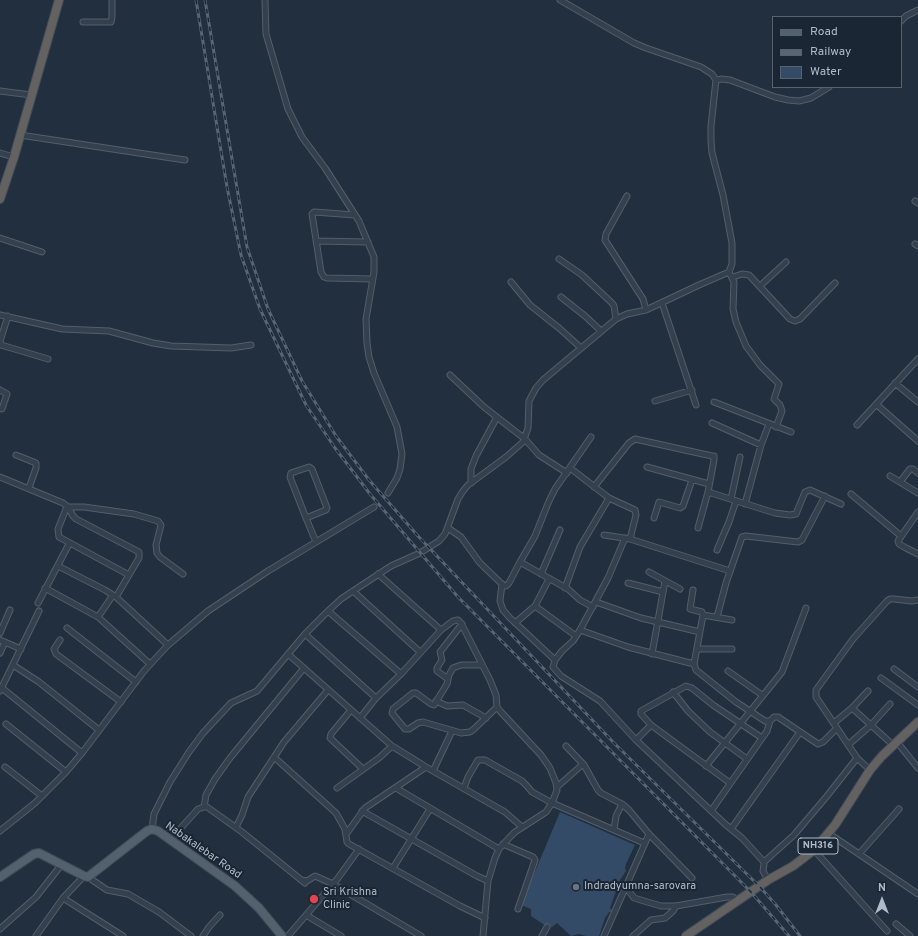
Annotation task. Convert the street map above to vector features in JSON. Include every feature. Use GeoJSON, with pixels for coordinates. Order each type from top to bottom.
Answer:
{"type":"FeatureCollection","features":[{"type":"Feature","properties":{"kind":"highway"},"geometry":{"type":"LineString","coordinates":[[0,199],[14,157],[59,0]]}},
{"type":"Feature","properties":{"kind":"highway","name":"NH316"},"geometry":{"type":"LineString","coordinates":[[686,936],[738,902],[768,880],[793,866],[814,850],[828,833],[870,770],[895,744],[916,727]]}},
{"type":"Feature","properties":{"kind":"main road","name":"Nabakalebar Road"},"geometry":{"type":"LineString","coordinates":[[86,876],[152,829],[158,831],[235,886],[259,908],[282,936]]}},
{"type":"Feature","properties":{"kind":"main road"},"geometry":{"type":"LineString","coordinates":[[0,877],[36,853],[44,854],[86,876]]}},
{"type":"Feature","properties":{"kind":"street"},"geometry":{"type":"LineString","coordinates":[[83,22],[111,22],[112,0]]}},
{"type":"Feature","properties":{"kind":"street"},"geometry":{"type":"LineString","coordinates":[[266,0],[265,30],[288,109],[302,137],[325,168],[356,215],[374,257],[373,279],[366,319],[367,343],[369,357],[374,373],[397,427],[402,454],[397,478],[388,493]]}},
{"type":"Feature","properties":{"kind":"street"},"geometry":{"type":"LineString","coordinates":[[560,0],[613,32],[640,46],[701,67],[712,74],[716,80],[711,126],[711,141],[712,154],[732,242],[732,264],[730,272],[733,277],[735,287],[733,309],[736,322],[746,346],[760,365],[779,384],[774,399],[780,405],[782,411],[776,427]]}},
{"type":"Feature","properties":{"kind":"street"},"geometry":{"type":"LineString","coordinates":[[902,19],[918,10]]}},
{"type":"Feature","properties":{"kind":"street"},"geometry":{"type":"LineString","coordinates":[[716,80],[730,80],[775,97],[799,101],[811,98],[827,88]]}},
{"type":"Feature","properties":{"kind":"street"},"geometry":{"type":"LineString","coordinates":[[0,91],[31,95]]}},
{"type":"Feature","properties":{"kind":"street"},"geometry":{"type":"LineString","coordinates":[[20,135],[185,160]]}},
{"type":"Feature","properties":{"kind":"street"},"geometry":{"type":"LineString","coordinates":[[0,154],[14,157]]}},
{"type":"Feature","properties":{"kind":"street"},"geometry":{"type":"LineString","coordinates":[[627,196],[606,234],[605,240],[643,299],[646,310]]}},
{"type":"Feature","properties":{"kind":"street"},"geometry":{"type":"LineString","coordinates":[[356,215],[313,213],[312,216],[321,272],[324,277],[373,279]]}},
{"type":"Feature","properties":{"kind":"street"},"geometry":{"type":"LineString","coordinates":[[0,238],[42,252]]}},
{"type":"Feature","properties":{"kind":"street"},"geometry":{"type":"LineString","coordinates":[[316,241],[368,242]]}},
{"type":"Feature","properties":{"kind":"street"},"geometry":{"type":"LineString","coordinates":[[559,259],[582,275],[609,299],[614,306],[616,319]]}},
{"type":"Feature","properties":{"kind":"street"},"geometry":{"type":"LineString","coordinates":[[760,286],[786,262]]}},
{"type":"Feature","properties":{"kind":"street"},"geometry":{"type":"LineString","coordinates":[[152,829],[154,814],[170,782],[189,752],[231,703],[257,690],[305,634],[328,611],[352,591],[391,566],[415,556],[439,541],[448,528],[458,499],[463,491],[471,483],[520,446],[525,439],[528,428],[528,409],[531,395],[543,380],[616,319],[627,314],[646,310],[730,272]]}},
{"type":"Feature","properties":{"kind":"street"},"geometry":{"type":"LineString","coordinates":[[733,277],[738,274],[749,275],[790,320],[795,321],[800,319],[835,283]]}},
{"type":"Feature","properties":{"kind":"street"},"geometry":{"type":"LineString","coordinates":[[511,282],[530,305],[581,348]]}},
{"type":"Feature","properties":{"kind":"street"},"geometry":{"type":"LineString","coordinates":[[561,298],[585,316],[601,331]]}},
{"type":"Feature","properties":{"kind":"street"},"geometry":{"type":"LineString","coordinates":[[662,303],[696,404]]}},
{"type":"Feature","properties":{"kind":"street"},"geometry":{"type":"LineString","coordinates":[[0,315],[62,329],[109,331],[153,343],[171,346],[231,348],[251,345]]}},
{"type":"Feature","properties":{"kind":"street"},"geometry":{"type":"LineString","coordinates":[[8,316],[0,341],[1,345],[48,359]]}},
{"type":"Feature","properties":{"kind":"street"},"geometry":{"type":"LineString","coordinates":[[857,425],[918,359]]}},
{"type":"Feature","properties":{"kind":"street"},"geometry":{"type":"LineString","coordinates":[[450,375],[497,417],[525,439],[539,455],[568,470],[609,498],[635,510],[636,515],[628,538],[596,602],[580,630],[555,660],[553,664],[555,670],[573,684],[600,701],[636,740],[742,838],[764,862]]}},
{"type":"Feature","properties":{"kind":"street"},"geometry":{"type":"LineString","coordinates":[[895,383],[918,402]]}},
{"type":"Feature","properties":{"kind":"street"},"geometry":{"type":"LineString","coordinates":[[0,390],[8,394],[2,409]]}},
{"type":"Feature","properties":{"kind":"street"},"geometry":{"type":"LineString","coordinates":[[655,401],[692,390]]}},
{"type":"Feature","properties":{"kind":"street"},"geometry":{"type":"LineString","coordinates":[[714,402],[791,432]]}},
{"type":"Feature","properties":{"kind":"street"},"geometry":{"type":"LineString","coordinates":[[876,404],[918,441]]}},
{"type":"Feature","properties":{"kind":"street"},"geometry":{"type":"LineString","coordinates":[[471,483],[471,469],[476,456],[497,417]]}},
{"type":"Feature","properties":{"kind":"street"},"geometry":{"type":"LineString","coordinates":[[712,423],[761,445]]}},
{"type":"Feature","properties":{"kind":"street"},"geometry":{"type":"LineString","coordinates":[[745,504],[761,445],[769,424]]}},
{"type":"Feature","properties":{"kind":"street"},"geometry":{"type":"LineString","coordinates":[[448,528],[461,537],[475,558],[504,586],[508,585],[535,536],[552,495],[591,437]]}},
{"type":"Feature","properties":{"kind":"street"},"geometry":{"type":"LineString","coordinates":[[594,487],[629,443],[635,439],[714,456],[708,492],[698,528]]}},
{"type":"Feature","properties":{"kind":"street"},"geometry":{"type":"LineString","coordinates":[[16,455],[36,463],[36,468],[29,488]]}},
{"type":"Feature","properties":{"kind":"street"},"geometry":{"type":"LineString","coordinates":[[717,550],[729,522],[740,457]]}},
{"type":"Feature","properties":{"kind":"street"},"geometry":{"type":"LineString","coordinates":[[306,518],[326,510],[327,508],[312,469],[309,467],[291,473],[290,477],[306,518],[316,542]]}},
{"type":"Feature","properties":{"kind":"street"},"geometry":{"type":"LineString","coordinates":[[646,467],[709,484]]}},
{"type":"Feature","properties":{"kind":"street"},"geometry":{"type":"LineString","coordinates":[[900,482],[910,469],[913,469],[918,473]]}},
{"type":"Feature","properties":{"kind":"street"},"geometry":{"type":"LineString","coordinates":[[890,476],[918,493]]}},
{"type":"Feature","properties":{"kind":"street"},"geometry":{"type":"LineString","coordinates":[[0,477],[63,503],[68,507],[76,519],[139,552],[139,558],[129,576],[98,617]]}},
{"type":"Feature","properties":{"kind":"street"},"geometry":{"type":"LineString","coordinates":[[654,518],[659,502],[680,508],[683,506],[692,480]]}},
{"type":"Feature","properties":{"kind":"street"},"geometry":{"type":"LineString","coordinates":[[708,492],[775,513],[794,515],[797,512],[805,492],[807,491],[812,490],[841,504]]}},
{"type":"Feature","properties":{"kind":"street"},"geometry":{"type":"LineString","coordinates":[[851,494],[901,536]]}},
{"type":"Feature","properties":{"kind":"street"},"geometry":{"type":"LineString","coordinates":[[717,617],[726,583],[742,537],[798,542],[802,540],[825,496]]}},
{"type":"Feature","properties":{"kind":"street"},"geometry":{"type":"LineString","coordinates":[[565,588],[574,561],[609,498]]}},
{"type":"Feature","properties":{"kind":"street"},"geometry":{"type":"LineString","coordinates":[[68,507],[64,512],[58,533],[59,537],[129,576]]}},
{"type":"Feature","properties":{"kind":"street"},"geometry":{"type":"LineString","coordinates":[[68,507],[84,507],[134,514],[158,521],[161,525],[156,545],[157,553],[160,557],[183,574]]}},
{"type":"Feature","properties":{"kind":"street"},"geometry":{"type":"LineString","coordinates":[[0,832],[42,796],[66,772],[150,664],[168,645],[208,611],[268,571],[374,507]]}},
{"type":"Feature","properties":{"kind":"street"},"geometry":{"type":"LineString","coordinates":[[918,512],[898,540],[898,543],[918,554]]}},
{"type":"Feature","properties":{"kind":"street"},"geometry":{"type":"LineString","coordinates":[[541,574],[560,530]]}},
{"type":"Feature","properties":{"kind":"street"},"geometry":{"type":"LineString","coordinates":[[604,535],[628,538],[730,571]]}},
{"type":"Feature","properties":{"kind":"street"},"geometry":{"type":"LineString","coordinates":[[38,603],[70,544]]}},
{"type":"Feature","properties":{"kind":"street"},"geometry":{"type":"LineString","coordinates":[[520,562],[565,588],[580,600],[593,607]]}},
{"type":"Feature","properties":{"kind":"street"},"geometry":{"type":"LineString","coordinates":[[58,566],[115,596],[168,645]]}},
{"type":"Feature","properties":{"kind":"street"},"geometry":{"type":"LineString","coordinates":[[649,572],[680,589]]}},
{"type":"Feature","properties":{"kind":"street"},"geometry":{"type":"LineString","coordinates":[[378,574],[441,630]]}},
{"type":"Feature","properties":{"kind":"street"},"geometry":{"type":"LineString","coordinates":[[515,623],[536,606],[549,579]]}},
{"type":"Feature","properties":{"kind":"street"},"geometry":{"type":"LineString","coordinates":[[652,654],[665,581]]}},
{"type":"Feature","properties":{"kind":"street"},"geometry":{"type":"LineString","coordinates":[[628,583],[663,592]]}},
{"type":"Feature","properties":{"kind":"street"},"geometry":{"type":"LineString","coordinates":[[502,584],[500,601],[501,606],[515,623],[555,660]]}},
{"type":"Feature","properties":{"kind":"street"},"geometry":{"type":"LineString","coordinates":[[45,588],[98,617],[150,664]]}},
{"type":"Feature","properties":{"kind":"street"},"geometry":{"type":"LineString","coordinates":[[693,590],[690,609],[702,612],[703,615],[732,620]]}},
{"type":"Feature","properties":{"kind":"street"},"geometry":{"type":"LineString","coordinates":[[352,591],[420,652]]}},
{"type":"Feature","properties":{"kind":"street"},"geometry":{"type":"LineString","coordinates":[[870,770],[856,758],[816,697],[815,693],[817,686],[852,639],[887,601],[894,598],[912,601],[918,600]]}},
{"type":"Feature","properties":{"kind":"street"},"geometry":{"type":"LineString","coordinates":[[596,602],[622,612],[700,632]]}},
{"type":"Feature","properties":{"kind":"street"},"geometry":{"type":"LineString","coordinates":[[536,606],[576,636]]}},
{"type":"Feature","properties":{"kind":"street"},"geometry":{"type":"LineString","coordinates":[[706,766],[782,672],[806,608]]}},
{"type":"Feature","properties":{"kind":"street"},"geometry":{"type":"LineString","coordinates":[[0,633],[10,610]]}},
{"type":"Feature","properties":{"kind":"street"},"geometry":{"type":"LineString","coordinates":[[39,611],[1,690],[82,753]]}},
{"type":"Feature","properties":{"kind":"street"},"geometry":{"type":"LineString","coordinates":[[328,611],[401,674]]}},
{"type":"Feature","properties":{"kind":"street"},"geometry":{"type":"LineString","coordinates":[[703,615],[694,668],[706,679],[750,711],[766,721],[770,721]]}},
{"type":"Feature","properties":{"kind":"street"},"geometry":{"type":"LineString","coordinates":[[360,718],[376,698],[401,674],[441,630],[458,620],[462,624],[495,691],[497,707],[542,755],[550,768],[557,787],[555,798],[546,812],[522,827],[503,844],[499,849],[491,868],[488,881],[483,936]]}},
{"type":"Feature","properties":{"kind":"street"},"geometry":{"type":"LineString","coordinates":[[448,679],[437,671],[437,668],[442,660],[440,652],[462,624]]}},
{"type":"Feature","properties":{"kind":"street"},"geometry":{"type":"LineString","coordinates":[[67,628],[136,682]]}},
{"type":"Feature","properties":{"kind":"street"},"geometry":{"type":"LineString","coordinates":[[580,630],[628,647],[694,664]]}},
{"type":"Feature","properties":{"kind":"street"},"geometry":{"type":"LineString","coordinates":[[305,634],[376,698]]}},
{"type":"Feature","properties":{"kind":"street"},"geometry":{"type":"LineString","coordinates":[[60,640],[54,649],[56,654],[121,702]]}},
{"type":"Feature","properties":{"kind":"street"},"geometry":{"type":"LineString","coordinates":[[0,653],[3,641],[21,649]]}},
{"type":"Feature","properties":{"kind":"street"},"geometry":{"type":"LineString","coordinates":[[697,649],[732,649]]}},
{"type":"Feature","properties":{"kind":"street"},"geometry":{"type":"LineString","coordinates":[[288,654],[392,746],[505,812],[522,827]]}},
{"type":"Feature","properties":{"kind":"street"},"geometry":{"type":"LineString","coordinates":[[13,665],[39,682],[99,730]]}},
{"type":"Feature","properties":{"kind":"street"},"geometry":{"type":"LineString","coordinates":[[482,665],[456,666],[451,672],[436,701],[432,705],[413,693],[393,709],[392,712],[405,729],[409,729],[418,723],[423,722],[461,734],[470,732],[497,707]]}},
{"type":"Feature","properties":{"kind":"street"},"geometry":{"type":"LineString","coordinates":[[204,807],[206,795],[215,778],[304,668]]}},
{"type":"Feature","properties":{"kind":"street"},"geometry":{"type":"LineString","coordinates":[[894,669],[918,687]]}},
{"type":"Feature","properties":{"kind":"street"},"geometry":{"type":"LineString","coordinates":[[728,671],[762,695]]}},
{"type":"Feature","properties":{"kind":"street"},"geometry":{"type":"LineString","coordinates":[[881,678],[918,705]]}},
{"type":"Feature","properties":{"kind":"street"},"geometry":{"type":"LineString","coordinates":[[730,783],[651,725],[641,714],[641,711],[686,686],[692,688],[713,705],[762,738]]}},
{"type":"Feature","properties":{"kind":"street"},"geometry":{"type":"LineString","coordinates":[[236,827],[248,797],[274,757],[295,727],[328,690]]}},
{"type":"Feature","properties":{"kind":"street"},"geometry":{"type":"LineString","coordinates":[[711,810],[767,731],[770,721],[774,717],[778,717],[820,744],[868,691]]}},
{"type":"Feature","properties":{"kind":"street"},"geometry":{"type":"LineString","coordinates":[[673,692],[695,718],[725,744],[747,759]]}},
{"type":"Feature","properties":{"kind":"street"},"geometry":{"type":"LineString","coordinates":[[436,701],[447,706],[463,705],[486,718]]}},
{"type":"Feature","properties":{"kind":"street"},"geometry":{"type":"LineString","coordinates":[[848,745],[871,725],[890,704]]}},
{"type":"Feature","properties":{"kind":"street"},"geometry":{"type":"LineString","coordinates":[[852,708],[895,744],[918,768]]}},
{"type":"Feature","properties":{"kind":"street"},"geometry":{"type":"LineString","coordinates":[[351,710],[331,734],[330,738],[364,770]]}},
{"type":"Feature","properties":{"kind":"street"},"geometry":{"type":"LineString","coordinates":[[6,724],[66,772]]}},
{"type":"Feature","properties":{"kind":"street"},"geometry":{"type":"LineString","coordinates":[[636,740],[651,725]]}},
{"type":"Feature","properties":{"kind":"street"},"geometry":{"type":"LineString","coordinates":[[433,771],[452,731]]}},
{"type":"Feature","properties":{"kind":"street"},"geometry":{"type":"LineString","coordinates":[[731,829],[800,732]]}},
{"type":"Feature","properties":{"kind":"street"},"geometry":{"type":"LineString","coordinates":[[337,788],[364,770],[392,746]]}},
{"type":"Feature","properties":{"kind":"street"},"geometry":{"type":"LineString","coordinates":[[566,746],[583,764],[598,790],[622,804],[692,878]]}},
{"type":"Feature","properties":{"kind":"street"},"geometry":{"type":"LineString","coordinates":[[274,757],[336,813],[347,833],[347,842],[460,906],[485,918]]}},
{"type":"Feature","properties":{"kind":"street"},"geometry":{"type":"LineString","coordinates":[[768,880],[762,871],[764,862],[794,835],[827,796],[856,758]]}},
{"type":"Feature","properties":{"kind":"street"},"geometry":{"type":"LineString","coordinates":[[464,788],[478,760],[482,759],[522,781],[532,792],[552,803],[644,843]]}},
{"type":"Feature","properties":{"kind":"street"},"geometry":{"type":"LineString","coordinates":[[557,787],[583,764]]}},
{"type":"Feature","properties":{"kind":"street"},"geometry":{"type":"LineString","coordinates":[[4,766],[42,796]]}},
{"type":"Feature","properties":{"kind":"street"},"geometry":{"type":"LineString","coordinates":[[347,833],[362,811],[369,805],[426,767]]}},
{"type":"Feature","properties":{"kind":"street"},"geometry":{"type":"LineString","coordinates":[[396,788],[499,849]]}},
{"type":"Feature","properties":{"kind":"street"},"geometry":{"type":"LineString","coordinates":[[614,830],[617,812],[622,804]]}},
{"type":"Feature","properties":{"kind":"street"},"geometry":{"type":"LineString","coordinates":[[170,840],[198,809],[204,807],[214,811],[236,827],[303,882],[315,876],[334,884],[421,936]]}},
{"type":"Feature","properties":{"kind":"street"},"geometry":{"type":"LineString","coordinates":[[394,868],[430,809]]}},
{"type":"Feature","properties":{"kind":"street"},"geometry":{"type":"LineString","coordinates":[[859,854],[899,809]]}},
{"type":"Feature","properties":{"kind":"street"},"geometry":{"type":"LineString","coordinates":[[362,811],[488,881]]}},
{"type":"Feature","properties":{"kind":"street"},"geometry":{"type":"LineString","coordinates":[[828,833],[918,893]]}},
{"type":"Feature","properties":{"kind":"street"},"geometry":{"type":"LineString","coordinates":[[604,936],[649,834]]}},
{"type":"Feature","properties":{"kind":"street"},"geometry":{"type":"LineString","coordinates":[[503,844],[533,857],[535,860],[518,908]]}},
{"type":"Feature","properties":{"kind":"street"},"geometry":{"type":"LineString","coordinates":[[288,936],[334,884],[359,849]]}},
{"type":"Feature","properties":{"kind":"street"},"geometry":{"type":"LineString","coordinates":[[814,850],[887,931]]}},
{"type":"Feature","properties":{"kind":"street"},"geometry":{"type":"LineString","coordinates":[[0,928],[36,897],[62,864]]}},
{"type":"Feature","properties":{"kind":"street"},"geometry":{"type":"LineString","coordinates":[[36,936],[63,898],[86,876],[107,890],[128,894],[159,912],[191,936]]}},
{"type":"Feature","properties":{"kind":"street"},"geometry":{"type":"LineString","coordinates":[[626,887],[631,896],[638,900],[661,906],[676,906],[727,897],[733,897],[738,902]]}},
{"type":"Feature","properties":{"kind":"street"},"geometry":{"type":"LineString","coordinates":[[63,898],[123,936]]}},
{"type":"Feature","properties":{"kind":"street"},"geometry":{"type":"LineString","coordinates":[[633,936],[650,920],[665,918],[673,912],[676,906]]}},
{"type":"Feature","properties":{"kind":"street"},"geometry":{"type":"LineString","coordinates":[[203,936],[220,915]]}},
{"type":"Feature","properties":{"kind":"street"},"geometry":{"type":"LineString","coordinates":[[306,915],[341,936]]}},
{"type":"Feature","properties":{"kind":"street"},"geometry":{"type":"LineString","coordinates":[[896,924],[910,936]]}},
{"type":"Feature","properties":{"kind":"street"},"geometry":{"type":"LineString","coordinates":[[542,936],[547,927]]}},
{"type":"Feature","properties":{"kind":"water"},"geometry":{"type":"Polygon","coordinates":[[[560,812],[635,845],[626,864],[626,871],[620,880],[610,908],[613,912],[609,912],[605,918],[599,936],[586,936],[579,934],[571,936],[557,923],[552,927],[546,926],[531,916],[531,909],[521,905],[560,812]]]}},
{"type":"Feature","properties":{"kind":"railway"},"geometry":{"type":"LineString","coordinates":[[196,0],[227,187],[241,255],[260,309],[306,405],[335,448],[370,494],[458,597],[751,892],[789,936]]}},
{"type":"Feature","properties":{"kind":"railway"},"geometry":{"type":"LineString","coordinates":[[205,0],[247,247],[268,309],[302,381],[336,436],[369,480],[418,536],[614,743],[760,887],[800,936]]}},
{"type":"Feature","properties":{"kind":"place","name":"Indradyumna-sarovara"},"geometry":{"type":"Point","coordinates":[576,887]}},
{"type":"Feature","properties":{"kind":"place","name":"Sri Krishna Clinic"},"geometry":{"type":"Point","coordinates":[314,899]}}]}
